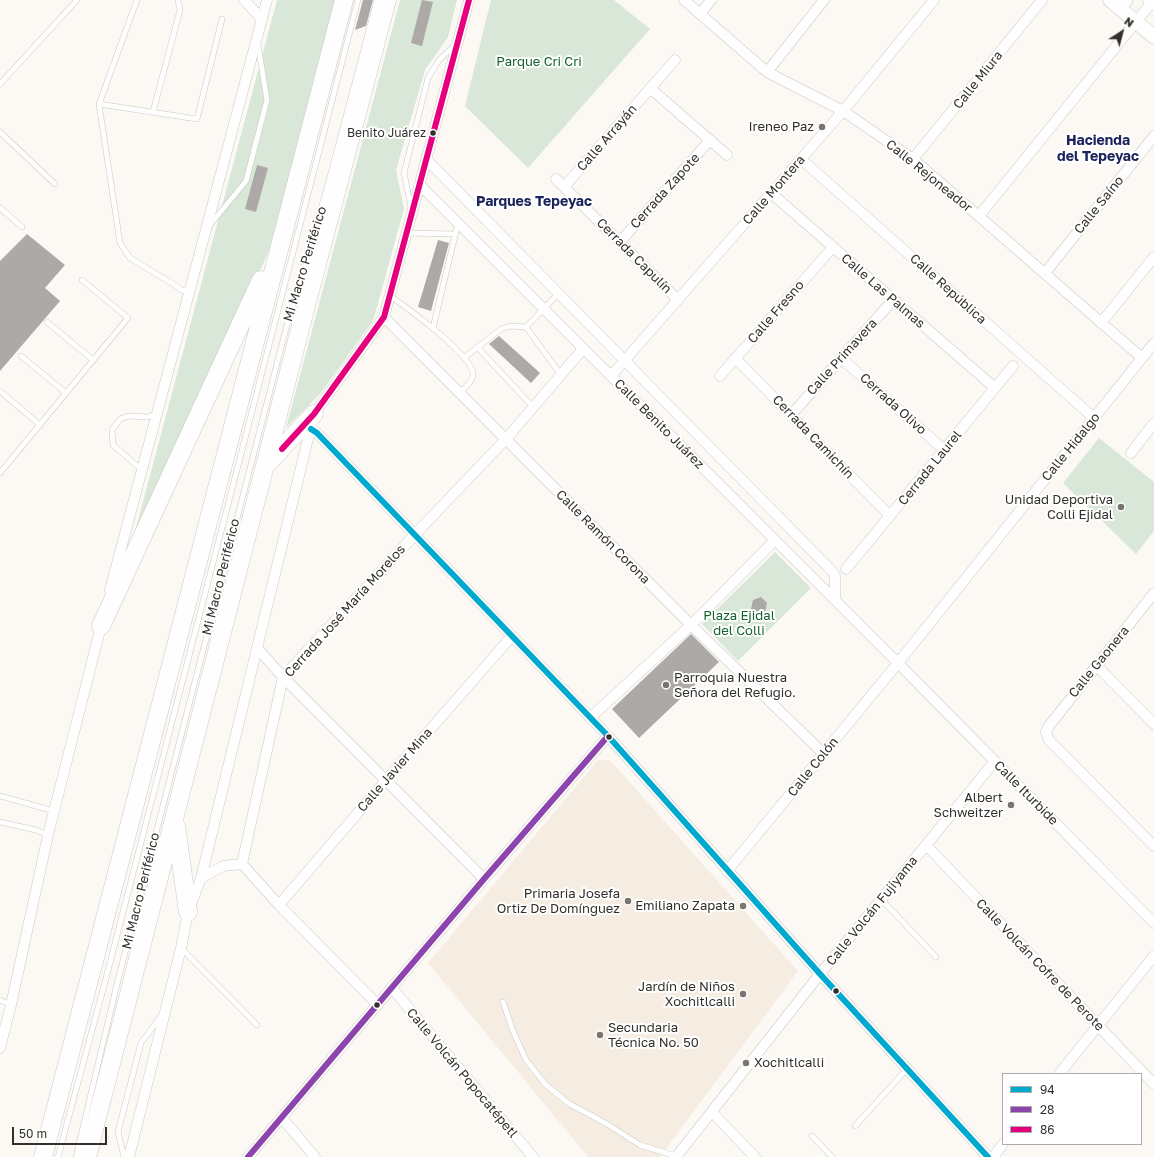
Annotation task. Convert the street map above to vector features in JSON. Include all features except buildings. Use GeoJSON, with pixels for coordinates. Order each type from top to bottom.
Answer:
{"type":"FeatureCollection","features":[{"type":"Feature","properties":{"kind":"highway"},"geometry":{"type":"LineString","coordinates":[[43,1157],[344,0]]}},
{"type":"Feature","properties":{"kind":"highway"},"geometry":{"type":"LineString","coordinates":[[87,1157],[307,302],[388,0]]}},
{"type":"Feature","properties":{"kind":"highway"},"geometry":{"type":"LineString","coordinates":[[101,626],[251,304],[285,226]]}},
{"type":"Feature","properties":{"kind":"highway"},"geometry":{"type":"LineString","coordinates":[[265,466],[312,421]]}},
{"type":"Feature","properties":{"kind":"highway"},"geometry":{"type":"LineString","coordinates":[[175,816],[188,912]]}},
{"type":"Feature","properties":{"kind":"street"},"geometry":{"type":"LineString","coordinates":[[244,0],[261,18]]}},
{"type":"Feature","properties":{"kind":"street"},"geometry":{"type":"LineString","coordinates":[[0,1048],[11,1005],[48,835],[101,626],[188,292],[267,0]]}},
{"type":"Feature","properties":{"kind":"street"},"geometry":{"type":"LineString","coordinates":[[128,1157],[166,1010],[188,912],[201,878],[312,421],[384,317],[469,0]]}},
{"type":"Feature","properties":{"kind":"street","name":"Calle Rejoneador"},"geometry":{"type":"LineString","coordinates":[[684,0],[767,72],[843,111],[913,159],[1142,358]]}},
{"type":"Feature","properties":{"kind":"street"},"geometry":{"type":"LineString","coordinates":[[700,14],[711,0]]}},
{"type":"Feature","properties":{"kind":"street"},"geometry":{"type":"LineString","coordinates":[[767,72],[824,0]]}},
{"type":"Feature","properties":{"kind":"street","name":"Calle Montera"},"geometry":{"type":"LineString","coordinates":[[611,376],[843,111],[934,0]]}},
{"type":"Feature","properties":{"kind":"street","name":"Calle Miura"},"geometry":{"type":"LineString","coordinates":[[913,159],[1042,0]]}},
{"type":"Feature","properties":{"kind":"street"},"geometry":{"type":"LineString","coordinates":[[978,216],[1152,2]]}},
{"type":"Feature","properties":{"kind":"street"},"geometry":{"type":"LineString","coordinates":[[1119,3],[1136,23],[1154,37]]}},
{"type":"Feature","properties":{"kind":"street","name":"Calle Arrayán"},"geometry":{"type":"LineString","coordinates":[[564,187],[675,60]]}},
{"type":"Feature","properties":{"kind":"street"},"geometry":{"type":"LineString","coordinates":[[650,88],[727,155]]}},
{"type":"Feature","properties":{"kind":"street","name":"Calle Saíno"},"geometry":{"type":"LineString","coordinates":[[1044,274],[1154,136]]}},
{"type":"Feature","properties":{"kind":"street","name":"Cerrada Zapote"},"geometry":{"type":"LineString","coordinates":[[620,242],[710,140]]}},
{"type":"Feature","properties":{"kind":"street","name":"Calle República"},"geometry":{"type":"LineString","coordinates":[[801,159],[1094,418]]}},
{"type":"Feature","properties":{"kind":"street","name":"Calle Benito Juárez"},"geometry":{"type":"LineString","coordinates":[[427,160],[831,570],[835,576],[835,599]]}},
{"type":"Feature","properties":{"kind":"street","name":"Cerrada Capulín"},"geometry":{"type":"LineString","coordinates":[[556,179],[678,300]]}},
{"type":"Feature","properties":{"kind":"street","name":"Calle Benito Juárez"},"geometry":{"type":"LineString","coordinates":[[420,185],[898,663]]}},
{"type":"Feature","properties":{"kind":"street","name":"Calle Las Palmas"},"geometry":{"type":"LineString","coordinates":[[771,193],[995,388]]}},
{"type":"Feature","properties":{"kind":"street","name":"Calle Fresno"},"geometry":{"type":"LineString","coordinates":[[720,376],[833,247]]}},
{"type":"Feature","properties":{"kind":"street"},"geometry":{"type":"LineString","coordinates":[[1102,323],[1154,257]]}},
{"type":"Feature","properties":{"kind":"street","name":"Calle Primavera"},"geometry":{"type":"LineString","coordinates":[[791,415],[893,300]]}},
{"type":"Feature","properties":{"kind":"street","name":"Calle Ramón Corona"},"geometry":{"type":"LineString","coordinates":[[384,317],[691,625],[824,754]]}},
{"type":"Feature","properties":{"kind":"street","name":"Calle Hidalgo"},"geometry":{"type":"LineString","coordinates":[[898,663],[1154,343]]}},
{"type":"Feature","properties":{"kind":"street","name":"Cerrada José María Morelos"},"geometry":{"type":"LineString","coordinates":[[242,864],[283,677],[506,439],[583,349]]}},
{"type":"Feature","properties":{"kind":"street","name":"Cerrada Camichín"},"geometry":{"type":"LineString","coordinates":[[735,358],[890,516]]}},
{"type":"Feature","properties":{"kind":"street","name":"Cerrada Olivo"},"geometry":{"type":"LineString","coordinates":[[841,358],[944,450]]}},
{"type":"Feature","properties":{"kind":"street","name":"Cerrada Laurel"},"geometry":{"type":"LineString","coordinates":[[846,569],[1013,366]]}},
{"type":"Feature","properties":{"kind":"street"},"geometry":{"type":"LineString","coordinates":[[312,421],[322,439],[608,736],[820,974],[988,1157]]}},
{"type":"Feature","properties":{"kind":"street"},"geometry":{"type":"LineString","coordinates":[[1131,453],[1154,423]]}},
{"type":"Feature","properties":{"kind":"street"},"geometry":{"type":"LineString","coordinates":[[590,718],[691,625],[775,540]]}},
{"type":"Feature","properties":{"kind":"street","name":"Calle Gaonera"},"geometry":{"type":"LineString","coordinates":[[1153,598],[1049,726],[1046,732],[1049,740],[1154,846]]}},
{"type":"Feature","properties":{"kind":"street","name":"Calle Javier Mina"},"geometry":{"type":"LineString","coordinates":[[279,905],[512,636]]}},
{"type":"Feature","properties":{"kind":"street"},"geometry":{"type":"LineString","coordinates":[[257,648],[283,677],[484,879]]}},
{"type":"Feature","properties":{"kind":"street","name":"Calle Colón"},"geometry":{"type":"LineString","coordinates":[[728,871],[898,663]]}},
{"type":"Feature","properties":{"kind":"street","name":"Calle Iturbide"},"geometry":{"type":"LineString","coordinates":[[898,663],[1154,922]]}},
{"type":"Feature","properties":{"kind":"street"},"geometry":{"type":"LineString","coordinates":[[1097,666],[1154,724]]}},
{"type":"Feature","properties":{"kind":"street"},"geometry":{"type":"LineString","coordinates":[[248,1157],[484,879],[608,736]]}},
{"type":"Feature","properties":{"kind":"street","name":"Calle Volcán Fujiyama"},"geometry":{"type":"LineString","coordinates":[[676,1157],[820,974],[995,761]]}},
{"type":"Feature","properties":{"kind":"street","name":"Calle Volcán Cofre de Perote"},"geometry":{"type":"LineString","coordinates":[[926,845],[1154,1084]]}},
{"type":"Feature","properties":{"kind":"street"},"geometry":{"type":"LineString","coordinates":[[201,878],[222,866],[242,864],[279,905],[378,1005]]}},
{"type":"Feature","properties":{"kind":"street"},"geometry":{"type":"LineString","coordinates":[[1060,1073],[1154,956]]}},
{"type":"Feature","properties":{"kind":"street","name":"Calle Volcán Popocatépetl"},"geometry":{"type":"LineString","coordinates":[[392,988],[533,1157]]}},
{"type":"Feature","properties":{"kind":"street"},"geometry":{"type":"LineString","coordinates":[[712,1112],[755,1157]]}},
{"type":"Feature","properties":{"kind":"street"},"geometry":{"type":"LineString","coordinates":[[282,1118],[315,1157]]}},
{"type":"Feature","properties":{"kind":"street"},"geometry":{"type":"LineString","coordinates":[[993,1157],[1002,1145]]}},
{"type":"Feature","properties":{"kind":"lane"},"geometry":{"type":"LineString","coordinates":[[0,84],[77,0]]}},
{"type":"Feature","properties":{"kind":"lane"},"geometry":{"type":"LineString","coordinates":[[138,0],[99,104],[120,244],[130,258],[181,290],[188,292]]}},
{"type":"Feature","properties":{"kind":"lane"},"geometry":{"type":"LineString","coordinates":[[153,112],[180,10],[178,0]]}},
{"type":"Feature","properties":{"kind":"lane","name":"Mi Macro Periférico"},"geometry":{"type":"LineString","coordinates":[[58,1157],[111,959],[358,0]]}},
{"type":"Feature","properties":{"kind":"lane","name":"Mi Macro Periférico"},"geometry":{"type":"LineString","coordinates":[[76,1157],[117,984],[288,321],[327,188],[377,0]]}},
{"type":"Feature","properties":{"kind":"lane"},"geometry":{"type":"LineString","coordinates":[[99,104],[197,119],[222,19]]}},
{"type":"Feature","properties":{"kind":"lane"},"geometry":{"type":"LineString","coordinates":[[204,232],[246,181],[267,100],[257,36]]}},
{"type":"Feature","properties":{"kind":"lane"},"geometry":{"type":"LineString","coordinates":[[412,212],[404,173],[428,78],[439,60],[458,43]]}},
{"type":"Feature","properties":{"kind":"lane"},"geometry":{"type":"LineString","coordinates":[[0,132],[55,184]]}},
{"type":"Feature","properties":{"kind":"lane"},"geometry":{"type":"LineString","coordinates":[[0,208],[22,227]]}},
{"type":"Feature","properties":{"kind":"lane"},"geometry":{"type":"LineString","coordinates":[[433,328],[458,223]]}},
{"type":"Feature","properties":{"kind":"lane"},"geometry":{"type":"LineString","coordinates":[[407,233],[455,234]]}},
{"type":"Feature","properties":{"kind":"lane"},"geometry":{"type":"LineString","coordinates":[[0,473],[128,318],[82,280]]}},
{"type":"Feature","properties":{"kind":"lane"},"geometry":{"type":"LineString","coordinates":[[526,327],[558,294]]}},
{"type":"Feature","properties":{"kind":"lane"},"geometry":{"type":"LineString","coordinates":[[390,296],[433,328],[465,357],[472,371],[473,377],[470,383],[460,393]]}},
{"type":"Feature","properties":{"kind":"lane"},"geometry":{"type":"LineString","coordinates":[[48,322],[94,360]]}},
{"type":"Feature","properties":{"kind":"lane"},"geometry":{"type":"LineString","coordinates":[[465,357],[501,329],[510,326],[526,327]]}},
{"type":"Feature","properties":{"kind":"lane"},"geometry":{"type":"LineString","coordinates":[[526,327],[561,375]]}},
{"type":"Feature","properties":{"kind":"lane"},"geometry":{"type":"LineString","coordinates":[[478,348],[533,407]]}},
{"type":"Feature","properties":{"kind":"lane"},"geometry":{"type":"LineString","coordinates":[[21,356],[66,393]]}},
{"type":"Feature","properties":{"kind":"lane"},"geometry":{"type":"LineString","coordinates":[[0,391],[40,425]]}},
{"type":"Feature","properties":{"kind":"lane"},"geometry":{"type":"LineString","coordinates":[[142,470],[113,445],[112,430],[120,419],[128,416],[148,417],[157,413]]}},
{"type":"Feature","properties":{"kind":"lane"},"geometry":{"type":"LineString","coordinates":[[0,796],[54,812]]}},
{"type":"Feature","properties":{"kind":"lane"},"geometry":{"type":"LineString","coordinates":[[0,822],[36,830],[48,835]]}},
{"type":"Feature","properties":{"kind":"lane"},"geometry":{"type":"LineString","coordinates":[[881,899],[936,957]]}},
{"type":"Feature","properties":{"kind":"lane"},"geometry":{"type":"LineString","coordinates":[[181,948],[257,1025]]}},
{"type":"Feature","properties":{"kind":"lane"},"geometry":{"type":"LineString","coordinates":[[0,1000],[11,1005]]}},
{"type":"Feature","properties":{"kind":"lane"},"geometry":{"type":"LineString","coordinates":[[503,1002],[513,1031],[526,1060],[545,1084],[568,1103],[607,1124],[640,1145],[676,1157]]}},
{"type":"Feature","properties":{"kind":"lane"},"geometry":{"type":"LineString","coordinates":[[124,1157],[118,1132],[141,1043],[166,1010]]}},
{"type":"Feature","properties":{"kind":"lane"},"geometry":{"type":"LineString","coordinates":[[855,1126],[907,1069]]}},
{"type":"Feature","properties":{"kind":"lane"},"geometry":{"type":"LineString","coordinates":[[812,1136],[829,1156]]}},
{"type":"Feature","properties":{"kind":"shaded area"},"geometry":{"type":"Polygon","coordinates":[[[598,760],[610,760],[798,971],[660,1157],[588,1157],[428,963],[598,760]]]}},
{"type":"Feature","properties":{"kind":"green space"},"geometry":{"type":"Polygon","coordinates":[[[277,0],[336,0],[269,251],[129,554],[277,0]]]}},
{"type":"Feature","properties":{"kind":"green space"},"geometry":{"type":"Polygon","coordinates":[[[400,0],[457,0],[448,37],[425,70],[396,170],[404,209],[373,321],[320,394],[286,428],[400,0]]]}},
{"type":"Feature","properties":{"kind":"green space","name":"Parque Cri Cri"},"geometry":{"type":"Polygon","coordinates":[[[491,0],[614,0],[650,29],[528,168],[465,106],[491,0]]]}},
{"type":"Feature","properties":{"kind":"green space","name":"Unidad Deportiva Colli Ejidal"},"geometry":{"type":"Polygon","coordinates":[[[1099,438],[1154,482],[1154,531],[1136,554],[1063,483],[1099,438]]]}},
{"type":"Feature","properties":{"kind":"green space","name":"Plaza Ejidal del Colli"},"geometry":{"type":"Polygon","coordinates":[[[775,552],[811,588],[738,661],[702,624],[775,552]]]}},
{"type":"Feature","properties":{"kind":"transit line","name":"86"},"geometry":{"type":"LineString","coordinates":[[282,449],[314,414],[384,317],[469,0]]}},
{"type":"Feature","properties":{"kind":"transit line","name":"94"},"geometry":{"type":"LineString","coordinates":[[311,429],[317,433],[608,736],[820,974],[988,1157]]}},
{"type":"Feature","properties":{"kind":"transit line","name":"28"},"geometry":{"type":"LineString","coordinates":[[248,1157],[484,879],[608,736]]}},
{"type":"Feature","properties":{"kind":"place","name":"Ireneo Paz"},"geometry":{"type":"Point","coordinates":[822,127]}},
{"type":"Feature","properties":{"kind":"place","name":"Benito Juárez"},"geometry":{"type":"Point","coordinates":[433,133]}},
{"type":"Feature","properties":{"kind":"place","name":"Unidad Deportiva Colli Ejidal"},"geometry":{"type":"Point","coordinates":[1121,507]}},
{"type":"Feature","properties":{"kind":"place","name":"Parroquia Nuestra Señora del Refugio."},"geometry":{"type":"Point","coordinates":[666,685]}},
{"type":"Feature","properties":{"kind":"place","name":"Albert Schweitzer"},"geometry":{"type":"Point","coordinates":[1011,805]}},
{"type":"Feature","properties":{"kind":"place","name":"Primaria Josefa Ortiz De Domínguez"},"geometry":{"type":"Point","coordinates":[628,901]}},
{"type":"Feature","properties":{"kind":"place","name":"Emiliano Zapata"},"geometry":{"type":"Point","coordinates":[743,906]}},
{"type":"Feature","properties":{"kind":"place","name":"Jardín de Niños Xochitlcalli"},"geometry":{"type":"Point","coordinates":[743,994]}},
{"type":"Feature","properties":{"kind":"place","name":"Secundaria Técnica No. 50"},"geometry":{"type":"Point","coordinates":[600,1035]}},
{"type":"Feature","properties":{"kind":"place","name":"Xochitlcalli"},"geometry":{"type":"Point","coordinates":[746,1063]}},
{"type":"Feature","properties":{"kind":"district","name":"Hacienda del Tepeyac"},"geometry":{"type":"Point","coordinates":[1098,150]}},
{"type":"Feature","properties":{"kind":"district","name":"Parques Tepeyac"},"geometry":{"type":"Point","coordinates":[534,202]}}]}
